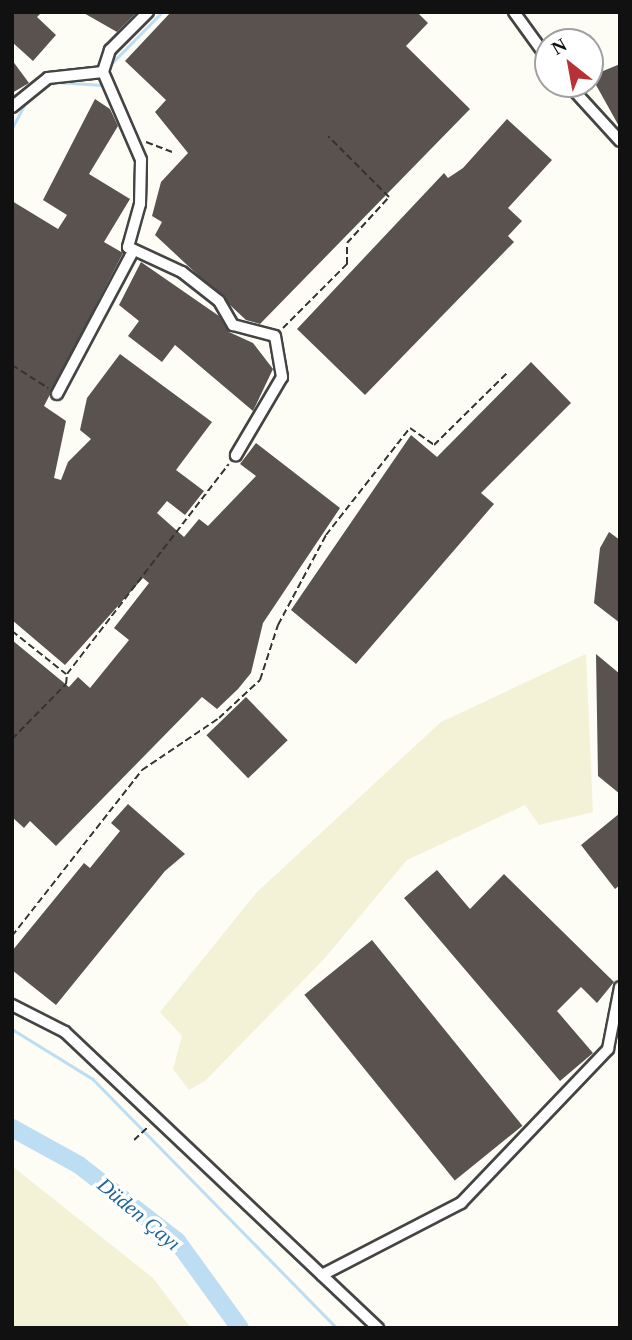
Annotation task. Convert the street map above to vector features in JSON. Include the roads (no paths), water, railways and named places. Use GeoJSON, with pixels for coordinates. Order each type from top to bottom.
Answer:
{"type":"FeatureCollection","features":[{"type":"Feature","properties":{"kind":"street"},"geometry":{"type":"LineString","coordinates":[[148,12],[110,50],[103,72],[141,160],[139,204],[128,247],[182,272],[219,301],[233,325],[275,336],[282,377],[236,455]]}},
{"type":"Feature","properties":{"kind":"street"},"geometry":{"type":"LineString","coordinates":[[514,12],[534,40]]}},
{"type":"Feature","properties":{"kind":"street"},"geometry":{"type":"LineString","coordinates":[[12,107],[48,78],[103,72]]}},
{"type":"Feature","properties":{"kind":"street"},"geometry":{"type":"LineString","coordinates":[[581,98],[620,141]]}},
{"type":"Feature","properties":{"kind":"street"},"geometry":{"type":"LineString","coordinates":[[57,394],[133,251]]}},
{"type":"Feature","properties":{"kind":"street"},"geometry":{"type":"LineString","coordinates":[[322,1275],[461,1203],[608,1049],[620,988]]}},
{"type":"Feature","properties":{"kind":"street"},"geometry":{"type":"LineString","coordinates":[[12,1005],[65,1032],[378,1328]]}},
{"type":"Feature","properties":{"kind":"waterway"},"geometry":{"type":"LineString","coordinates":[[110,65],[162,12]]}},
{"type":"Feature","properties":{"kind":"waterway"},"geometry":{"type":"LineString","coordinates":[[56,82],[102,85]]}},
{"type":"Feature","properties":{"kind":"waterway"},"geometry":{"type":"LineString","coordinates":[[12,128],[26,102]]}},
{"type":"Feature","properties":{"kind":"waterway"},"geometry":{"type":"LineString","coordinates":[[12,1029],[93,1079],[337,1328]]}},
{"type":"Feature","properties":{"kind":"waterway","name":"Düden Çayı"},"geometry":{"type":"LineString","coordinates":[[12,1128],[79,1165],[177,1241],[240,1328]]}}]}
